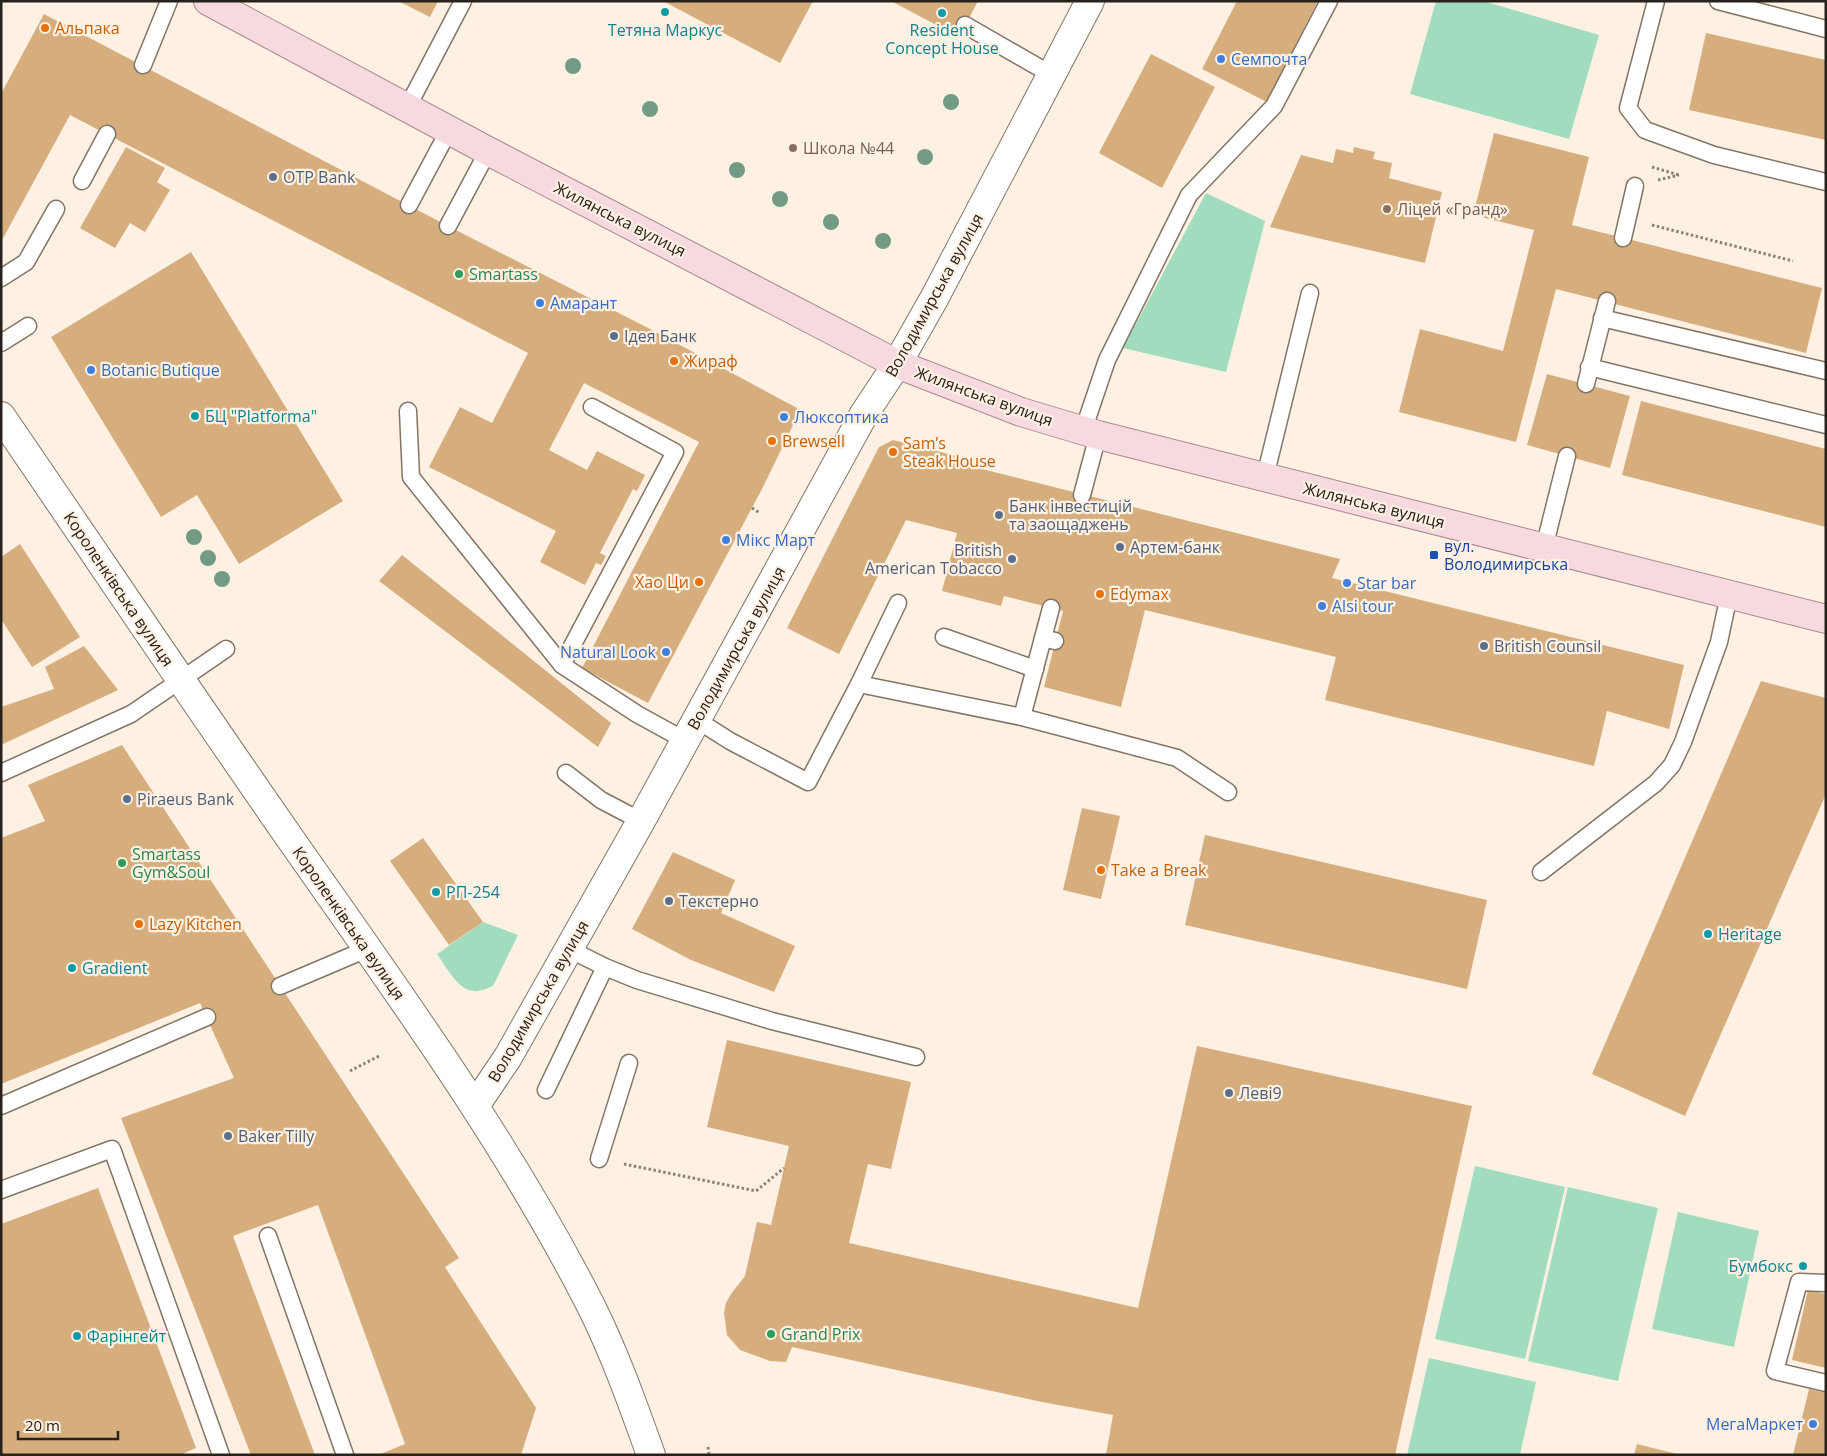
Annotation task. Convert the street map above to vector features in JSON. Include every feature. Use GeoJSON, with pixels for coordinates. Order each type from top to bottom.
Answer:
{"type":"FeatureCollection","features":[{"type":"Feature","properties":{"kind":"main road","name":"Жилянська вулиця"},"geometry":{"type":"LineString","coordinates":[[208,1],[488,151],[897,364],[1021,412],[1091,433],[1826,619]]}},
{"type":"Feature","properties":{"kind":"street","name":"Володимирська вулиця"},"geometry":{"type":"LineString","coordinates":[[475,1106],[508,1057],[692,730],[864,414],[897,364],[935,297],[1090,1]]}},
{"type":"Feature","properties":{"kind":"street","name":"Короленківська вулиця"},"geometry":{"type":"LineString","coordinates":[[6,432],[368,948],[475,1106],[557,1242],[592,1309],[624,1380],[652,1455]]}},
{"type":"Feature","properties":{"kind":"lane"},"geometry":{"type":"LineString","coordinates":[[143,65],[169,1]]}},
{"type":"Feature","properties":{"kind":"lane"},"geometry":{"type":"LineString","coordinates":[[407,108],[463,1]]}},
{"type":"Feature","properties":{"kind":"lane"},"geometry":{"type":"LineString","coordinates":[[1082,495],[1091,433],[1107,360],[1189,195],[1274,106],[1329,1]]}},
{"type":"Feature","properties":{"kind":"lane"},"geometry":{"type":"LineString","coordinates":[[1656,1],[1628,108],[1645,130],[1714,155],[1826,182]]}},
{"type":"Feature","properties":{"kind":"lane"},"geometry":{"type":"LineString","coordinates":[[1718,1],[1826,29]]}},
{"type":"Feature","properties":{"kind":"lane"},"geometry":{"type":"LineString","coordinates":[[965,25],[1052,75]]}},
{"type":"Feature","properties":{"kind":"lane"},"geometry":{"type":"LineString","coordinates":[[408,205],[450,130]]}},
{"type":"Feature","properties":{"kind":"lane"},"geometry":{"type":"LineString","coordinates":[[82,181],[107,134]]}},
{"type":"Feature","properties":{"kind":"lane"},"geometry":{"type":"LineString","coordinates":[[448,226],[488,151]]}},
{"type":"Feature","properties":{"kind":"lane"},"geometry":{"type":"LineString","coordinates":[[1623,238],[1635,186]]}},
{"type":"Feature","properties":{"kind":"lane"},"geometry":{"type":"LineString","coordinates":[[1,278],[26,262],[56,209]]}},
{"type":"Feature","properties":{"kind":"lane"},"geometry":{"type":"LineString","coordinates":[[1265,477],[1310,293]]}},
{"type":"Feature","properties":{"kind":"lane"},"geometry":{"type":"LineString","coordinates":[[1586,384],[1607,301]]}},
{"type":"Feature","properties":{"kind":"lane"},"geometry":{"type":"LineString","coordinates":[[1602,318],[1826,371]]}},
{"type":"Feature","properties":{"kind":"lane"},"geometry":{"type":"LineString","coordinates":[[1,343],[28,326]]}},
{"type":"Feature","properties":{"kind":"lane"},"geometry":{"type":"LineString","coordinates":[[1589,368],[1826,425]]}},
{"type":"Feature","properties":{"kind":"lane"},"geometry":{"type":"LineString","coordinates":[[562,665],[675,452],[592,407]]}},
{"type":"Feature","properties":{"kind":"lane"},"geometry":{"type":"LineString","coordinates":[[408,412],[411,477],[562,665],[637,714],[730,741],[808,782],[859,684],[898,603]]}},
{"type":"Feature","properties":{"kind":"lane"},"geometry":{"type":"LineString","coordinates":[[1544,548],[1567,456]]}},
{"type":"Feature","properties":{"kind":"lane"},"geometry":{"type":"LineString","coordinates":[[1541,872],[1656,783],[1672,766],[1683,742],[1719,642],[1729,595]]}},
{"type":"Feature","properties":{"kind":"lane"},"geometry":{"type":"LineString","coordinates":[[1022,717],[1035,669],[1049,640],[1051,608]]}},
{"type":"Feature","properties":{"kind":"lane"},"geometry":{"type":"LineString","coordinates":[[944,637],[1035,669]]}},
{"type":"Feature","properties":{"kind":"lane"},"geometry":{"type":"LineString","coordinates":[[1,773],[130,714],[226,649]]}},
{"type":"Feature","properties":{"kind":"lane"},"geometry":{"type":"LineString","coordinates":[[859,684],[1022,717],[1177,758],[1228,792]]}},
{"type":"Feature","properties":{"kind":"lane"},"geometry":{"type":"LineString","coordinates":[[566,773],[601,800],[641,822]]}},
{"type":"Feature","properties":{"kind":"lane"},"geometry":{"type":"LineString","coordinates":[[280,986],[368,948]]}},
{"type":"Feature","properties":{"kind":"lane"},"geometry":{"type":"LineString","coordinates":[[569,949],[637,980],[772,1021],[916,1057]]}},
{"type":"Feature","properties":{"kind":"lane"},"geometry":{"type":"LineString","coordinates":[[546,1090],[605,967]]}},
{"type":"Feature","properties":{"kind":"lane"},"geometry":{"type":"LineString","coordinates":[[1,1106],[207,1017]]}},
{"type":"Feature","properties":{"kind":"lane"},"geometry":{"type":"LineString","coordinates":[[599,1159],[629,1063]]}},
{"type":"Feature","properties":{"kind":"lane"},"geometry":{"type":"LineString","coordinates":[[1,1190],[112,1149],[221,1455]]}},
{"type":"Feature","properties":{"kind":"lane"},"geometry":{"type":"LineString","coordinates":[[268,1236],[345,1455]]}},
{"type":"Feature","properties":{"kind":"lane"},"geometry":{"type":"LineString","coordinates":[[1826,1283],[1799,1282],[1775,1371],[1826,1383]]}},
{"type":"Feature","properties":{"kind":"path"},"geometry":{"type":"LineString","coordinates":[[1628,219],[1793,261]]}},
{"type":"Feature","properties":{"kind":"path"},"geometry":{"type":"LineString","coordinates":[[752,508],[760,513]]}},
{"type":"Feature","properties":{"kind":"path"},"geometry":{"type":"LineString","coordinates":[[350,1071],[379,1056]]}},
{"type":"Feature","properties":{"kind":"path"},"geometry":{"type":"LineString","coordinates":[[599,1159],[756,1191],[784,1168]]}},
{"type":"Feature","properties":{"kind":"path"},"geometry":{"type":"LineString","coordinates":[[708,1447],[709,1455]]}},
{"type":"Feature","properties":{"kind":"green space"},"geometry":{"type":"Polygon","coordinates":[[[1436,1],[1483,1],[1599,35],[1569,139],[1410,94],[1436,1]]]}},
{"type":"Feature","properties":{"kind":"green space"},"geometry":{"type":"Polygon","coordinates":[[[1206,193],[1265,221],[1226,372],[1123,348],[1206,193]]]}},
{"type":"Feature","properties":{"kind":"green space"},"geometry":{"type":"Polygon","coordinates":[[[483,922],[518,935],[493,986],[472,991],[464,988],[455,980],[437,954],[483,922]]]}},
{"type":"Feature","properties":{"kind":"green space"},"geometry":{"type":"Polygon","coordinates":[[[1475,1166],[1565,1187],[1525,1359],[1435,1339],[1475,1166]]]}},
{"type":"Feature","properties":{"kind":"green space"},"geometry":{"type":"Polygon","coordinates":[[[1568,1187],[1658,1208],[1618,1381],[1528,1361],[1568,1187]]]}},
{"type":"Feature","properties":{"kind":"green space"},"geometry":{"type":"Polygon","coordinates":[[[1678,1212],[1759,1231],[1734,1347],[1652,1329],[1678,1212]]]}},
{"type":"Feature","properties":{"kind":"green space"},"geometry":{"type":"Polygon","coordinates":[[[1429,1358],[1536,1382],[1520,1455],[1407,1455],[1429,1358]]]}},
{"type":"Feature","properties":{"kind":"building"},"geometry":{"type":"Polygon","coordinates":[[[398,1],[438,1],[430,17],[398,1]]]}},
{"type":"Feature","properties":{"kind":"building"},"geometry":{"type":"Polygon","coordinates":[[[663,1],[813,1],[780,63],[663,1]]]}},
{"type":"Feature","properties":{"kind":"building","name":"Resident Concept House"},"geometry":{"type":"Polygon","coordinates":[[[891,1],[978,1],[959,37],[891,1]]]}},
{"type":"Feature","properties":{"kind":"building"},"geometry":{"type":"Polygon","coordinates":[[[1237,1],[1318,1],[1267,102],[1202,69],[1237,1]]]}},
{"type":"Feature","properties":{"kind":"building"},"geometry":{"type":"Polygon","coordinates":[[[44,14],[448,226],[654,331],[797,408],[797,417],[762,489],[648,703],[582,668],[699,442],[584,383],[549,450],[587,470],[597,451],[645,475],[637,491],[633,489],[600,553],[606,556],[601,565],[596,563],[585,585],[540,562],[556,531],[429,467],[460,407],[492,423],[528,353],[70,115],[1,242],[1,94],[44,14]]]}},
{"type":"Feature","properties":{"kind":"building"},"geometry":{"type":"Polygon","coordinates":[[[1706,33],[1826,60],[1826,140],[1689,110],[1706,33]]]}},
{"type":"Feature","properties":{"kind":"building"},"geometry":{"type":"Polygon","coordinates":[[[1151,54],[1215,87],[1162,188],[1099,153],[1151,54]]]}},
{"type":"Feature","properties":{"kind":"building"},"geometry":{"type":"Polygon","coordinates":[[[1494,133],[1589,157],[1572,225],[1822,288],[1806,353],[1556,289],[1516,442],[1399,412],[1420,329],[1503,351],[1534,230],[1473,215],[1494,133]]]}},
{"type":"Feature","properties":{"kind":"building"},"geometry":{"type":"Polygon","coordinates":[[[126,147],[165,168],[157,182],[170,190],[145,232],[130,223],[115,248],[80,228],[126,147]]]}},
{"type":"Feature","properties":{"kind":"building"},"geometry":{"type":"Polygon","coordinates":[[[1354,147],[1375,152],[1373,159],[1392,163],[1389,178],[1442,192],[1425,263],[1270,227],[1301,155],[1333,163],[1336,149],[1353,153],[1354,147]]]}},
{"type":"Feature","properties":{"kind":"building","name":"БЦ \"Platforma\""},"geometry":{"type":"Polygon","coordinates":[[[191,252],[343,501],[239,564],[197,495],[161,517],[51,337],[191,252]]]}},
{"type":"Feature","properties":{"kind":"building"},"geometry":{"type":"Polygon","coordinates":[[[1547,374],[1630,396],[1610,468],[1527,445],[1547,374]]]}},
{"type":"Feature","properties":{"kind":"building"},"geometry":{"type":"Polygon","coordinates":[[[1641,401],[1826,449],[1826,527],[1622,475],[1641,401]]]}},
{"type":"Feature","properties":{"kind":"building"},"geometry":{"type":"Polygon","coordinates":[[[893,440],[976,461],[974,467],[1340,559],[1332,578],[1684,665],[1669,729],[1607,711],[1594,766],[1325,700],[1336,657],[1145,610],[1121,707],[1044,687],[1063,611],[1004,596],[1001,606],[942,591],[957,533],[906,520],[839,654],[787,628],[879,447],[893,440]]]}},
{"type":"Feature","properties":{"kind":"building"},"geometry":{"type":"Polygon","coordinates":[[[20,544],[80,637],[32,667],[1,619],[1,557],[20,544]]]}},
{"type":"Feature","properties":{"kind":"building"},"geometry":{"type":"Polygon","coordinates":[[[402,555],[611,723],[598,747],[379,581],[402,555]]]}},
{"type":"Feature","properties":{"kind":"building"},"geometry":{"type":"Polygon","coordinates":[[[84,646],[118,690],[1,745],[1,707],[54,689],[45,667],[84,646]]]}},
{"type":"Feature","properties":{"kind":"building","name":"Heritage"},"geometry":{"type":"Polygon","coordinates":[[[1761,681],[1826,698],[1826,794],[1685,1116],[1592,1074],[1761,681]]]}},
{"type":"Feature","properties":{"kind":"building"},"geometry":{"type":"Polygon","coordinates":[[[122,745],[459,1258],[445,1267],[536,1408],[521,1455],[378,1455],[405,1444],[318,1205],[233,1236],[315,1455],[251,1455],[121,1118],[234,1078],[200,1003],[1,1084],[1,838],[45,821],[28,785],[122,745]]]}},
{"type":"Feature","properties":{"kind":"building"},"geometry":{"type":"Polygon","coordinates":[[[1082,808],[1120,816],[1101,899],[1063,890],[1082,808]]]}},
{"type":"Feature","properties":{"kind":"building"},"geometry":{"type":"Polygon","coordinates":[[[1205,835],[1487,900],[1467,989],[1185,925],[1205,835]]]}},
{"type":"Feature","properties":{"kind":"building","name":"РП-254"},"geometry":{"type":"Polygon","coordinates":[[[423,838],[483,922],[449,945],[390,861],[423,838]]]}},
{"type":"Feature","properties":{"kind":"building"},"geometry":{"type":"Polygon","coordinates":[[[673,852],[735,880],[721,913],[795,946],[774,992],[691,960],[632,929],[673,852]]]}},
{"type":"Feature","properties":{"kind":"building"},"geometry":{"type":"Polygon","coordinates":[[[727,1040],[911,1082],[891,1169],[868,1164],[849,1243],[1138,1308],[1197,1046],[1472,1106],[1395,1455],[1106,1455],[1113,1415],[1042,1402],[792,1347],[786,1362],[770,1361],[740,1350],[727,1335],[724,1313],[726,1303],[745,1276],[757,1222],[771,1225],[789,1146],[707,1127],[727,1040]]]}},
{"type":"Feature","properties":{"kind":"building","name":"Фарінгейт"},"geometry":{"type":"Polygon","coordinates":[[[98,1188],[196,1448],[180,1455],[1,1455],[1,1224],[98,1188]]]}},
{"type":"Feature","properties":{"kind":"building"},"geometry":{"type":"Polygon","coordinates":[[[1808,1290],[1826,1294],[1826,1368],[1792,1360],[1808,1290]]]}},
{"type":"Feature","properties":{"kind":"building","name":"МегаМаркет"},"geometry":{"type":"Polygon","coordinates":[[[1809,1389],[1826,1393],[1826,1455],[1793,1455],[1809,1389]]]}},
{"type":"Feature","properties":{"kind":"building","name":"МегаМаркет"},"geometry":{"type":"Polygon","coordinates":[[[1637,1444],[1677,1454],[1677,1455],[1634,1455],[1637,1444]]]}},
{"type":"Feature","properties":{"kind":"place","name":"Тетяна Маркус"},"geometry":{"type":"Point","coordinates":[665,12]}},
{"type":"Feature","properties":{"kind":"place","name":"Resident Concept House"},"geometry":{"type":"Point","coordinates":[942,13]}},
{"type":"Feature","properties":{"kind":"place","name":"Альпака"},"geometry":{"type":"Point","coordinates":[45,28]}},
{"type":"Feature","properties":{"kind":"place","name":"Семпочта"},"geometry":{"type":"Point","coordinates":[1221,59]}},
{"type":"Feature","properties":{"kind":"place","name":"Школа №44"},"geometry":{"type":"Point","coordinates":[793,148]}},
{"type":"Feature","properties":{"kind":"place","name":"OTP Bank"},"geometry":{"type":"Point","coordinates":[273,177]}},
{"type":"Feature","properties":{"kind":"place","name":"Ліцей «Гранд»"},"geometry":{"type":"Point","coordinates":[1387,209]}},
{"type":"Feature","properties":{"kind":"place","name":"Smartass"},"geometry":{"type":"Point","coordinates":[459,274]}},
{"type":"Feature","properties":{"kind":"place","name":"Амарант"},"geometry":{"type":"Point","coordinates":[540,303]}},
{"type":"Feature","properties":{"kind":"place","name":"Ідея Банк"},"geometry":{"type":"Point","coordinates":[614,336]}},
{"type":"Feature","properties":{"kind":"place","name":"Жираф"},"geometry":{"type":"Point","coordinates":[674,361]}},
{"type":"Feature","properties":{"kind":"place","name":"Botanic Butique"},"geometry":{"type":"Point","coordinates":[91,370]}},
{"type":"Feature","properties":{"kind":"place","name":"БЦ \"Platforma\""},"geometry":{"type":"Point","coordinates":[195,416]}},
{"type":"Feature","properties":{"kind":"place","name":"Люксоптика"},"geometry":{"type":"Point","coordinates":[784,417]}},
{"type":"Feature","properties":{"kind":"place","name":"Brewsell"},"geometry":{"type":"Point","coordinates":[772,441]}},
{"type":"Feature","properties":{"kind":"place","name":"Sam’s Steak House"},"geometry":{"type":"Point","coordinates":[893,452]}},
{"type":"Feature","properties":{"kind":"place","name":"Банк інвестицій та заощаджень"},"geometry":{"type":"Point","coordinates":[999,515]}},
{"type":"Feature","properties":{"kind":"place","name":"Мікс Март"},"geometry":{"type":"Point","coordinates":[726,540]}},
{"type":"Feature","properties":{"kind":"place","name":"Артем-банк"},"geometry":{"type":"Point","coordinates":[1120,547]}},
{"type":"Feature","properties":{"kind":"place","name":"вул. Володимирська"},"geometry":{"type":"Point","coordinates":[1434,555]}},
{"type":"Feature","properties":{"kind":"place","name":"British American Tobacco"},"geometry":{"type":"Point","coordinates":[1012,559]}},
{"type":"Feature","properties":{"kind":"place","name":"Хао Ци"},"geometry":{"type":"Point","coordinates":[699,582]}},
{"type":"Feature","properties":{"kind":"place","name":"Star bar"},"geometry":{"type":"Point","coordinates":[1347,583]}},
{"type":"Feature","properties":{"kind":"place","name":"Edymax"},"geometry":{"type":"Point","coordinates":[1100,594]}},
{"type":"Feature","properties":{"kind":"place","name":"Alsi tour"},"geometry":{"type":"Point","coordinates":[1322,606]}},
{"type":"Feature","properties":{"kind":"place","name":"British Counsil"},"geometry":{"type":"Point","coordinates":[1484,646]}},
{"type":"Feature","properties":{"kind":"place","name":"Natural Look"},"geometry":{"type":"Point","coordinates":[666,652]}},
{"type":"Feature","properties":{"kind":"place","name":"Piraeus Bank"},"geometry":{"type":"Point","coordinates":[127,799]}},
{"type":"Feature","properties":{"kind":"place","name":"Smartass Gym&Soul"},"geometry":{"type":"Point","coordinates":[122,863]}},
{"type":"Feature","properties":{"kind":"place","name":"Take a Break"},"geometry":{"type":"Point","coordinates":[1101,870]}},
{"type":"Feature","properties":{"kind":"place","name":"РП-254"},"geometry":{"type":"Point","coordinates":[436,892]}},
{"type":"Feature","properties":{"kind":"place","name":"Текстерно"},"geometry":{"type":"Point","coordinates":[669,901]}},
{"type":"Feature","properties":{"kind":"place","name":"Lazy Kitchen"},"geometry":{"type":"Point","coordinates":[139,924]}},
{"type":"Feature","properties":{"kind":"place","name":"Heritage"},"geometry":{"type":"Point","coordinates":[1708,934]}},
{"type":"Feature","properties":{"kind":"place","name":"Gradient"},"geometry":{"type":"Point","coordinates":[72,968]}},
{"type":"Feature","properties":{"kind":"place","name":"Леві9"},"geometry":{"type":"Point","coordinates":[1229,1093]}},
{"type":"Feature","properties":{"kind":"place","name":"Baker Tilly"},"geometry":{"type":"Point","coordinates":[228,1136]}},
{"type":"Feature","properties":{"kind":"place","name":"Бумбокс"},"geometry":{"type":"Point","coordinates":[1803,1266]}},
{"type":"Feature","properties":{"kind":"place","name":"Grand Prix"},"geometry":{"type":"Point","coordinates":[771,1334]}},
{"type":"Feature","properties":{"kind":"place","name":"Фарінгейт"},"geometry":{"type":"Point","coordinates":[77,1336]}},
{"type":"Feature","properties":{"kind":"place","name":"МегаМаркет"},"geometry":{"type":"Point","coordinates":[1813,1424]}}]}
